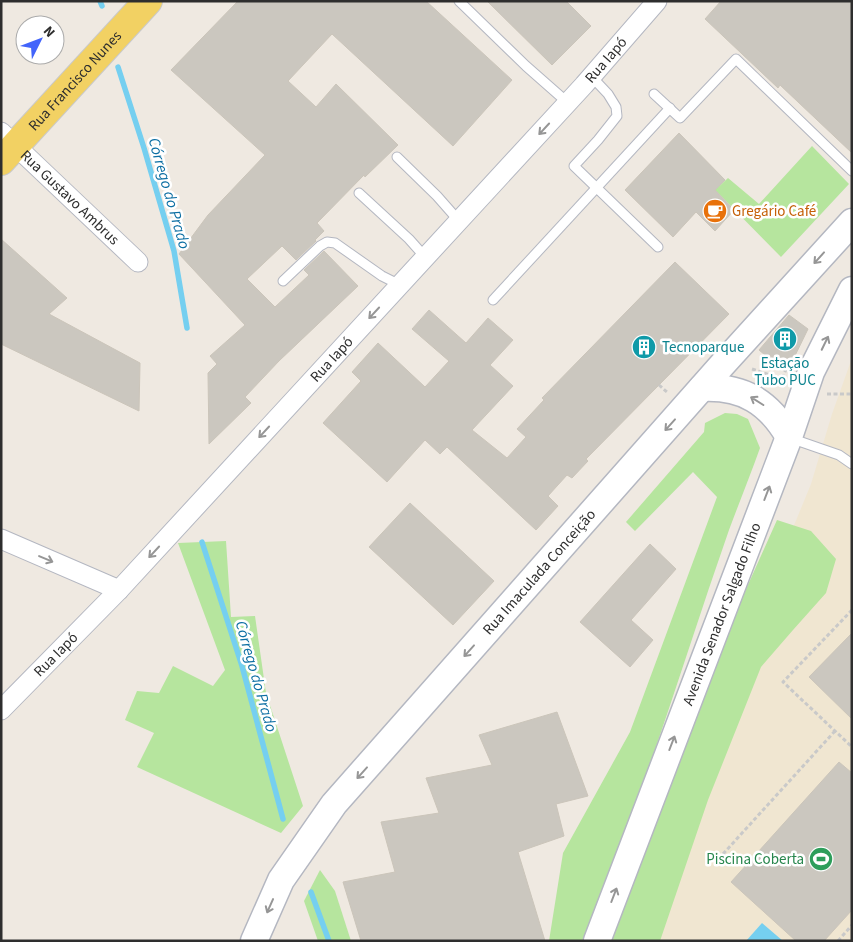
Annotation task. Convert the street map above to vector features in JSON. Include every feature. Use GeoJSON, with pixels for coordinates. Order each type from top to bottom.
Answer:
{"type":"FeatureCollection","features":[{"type":"Feature","properties":{"kind":"main road","name":"Rua Francisco Nunes"},"geometry":{"type":"LineString","coordinates":[[6,146],[148,1]]}},
{"type":"Feature","properties":{"kind":"main road","name":"Rua Imaculada Conceição"},"geometry":{"type":"LineString","coordinates":[[254,941],[281,880],[334,804],[702,388],[852,222]]}},
{"type":"Feature","properties":{"kind":"main road","name":"Avenida Senador Salgado Filho"},"geometry":{"type":"LineString","coordinates":[[597,941],[789,437],[811,372],[852,290]]}},
{"type":"Feature","properties":{"kind":"main road"},"geometry":{"type":"LineString","coordinates":[[702,388],[728,389],[751,397],[773,414],[789,437]]}},
{"type":"Feature","properties":{"kind":"street","name":"Rua Iapó"},"geometry":{"type":"LineString","coordinates":[[1,710],[119,590],[568,103],[658,1]]}},
{"type":"Feature","properties":{"kind":"street","name":"Rua Gustavo Ambrus"},"geometry":{"type":"LineString","coordinates":[[6,146],[138,262]]}},
{"type":"Feature","properties":{"kind":"street"},"geometry":{"type":"LineString","coordinates":[[1,539],[119,590]]}},
{"type":"Feature","properties":{"kind":"lane"},"geometry":{"type":"LineString","coordinates":[[459,1],[526,66],[568,103]]}},
{"type":"Feature","properties":{"kind":"lane"},"geometry":{"type":"LineString","coordinates":[[654,94],[680,118],[736,59],[852,171]]}},
{"type":"Feature","properties":{"kind":"lane"},"geometry":{"type":"LineString","coordinates":[[592,76],[608,94],[616,108],[616,116],[598,140],[574,166],[658,247]]}},
{"type":"Feature","properties":{"kind":"lane"},"geometry":{"type":"LineString","coordinates":[[493,300],[670,108]]}},
{"type":"Feature","properties":{"kind":"lane"},"geometry":{"type":"LineString","coordinates":[[397,157],[459,221]]}},
{"type":"Feature","properties":{"kind":"lane"},"geometry":{"type":"LineString","coordinates":[[359,193],[425,257]]}},
{"type":"Feature","properties":{"kind":"lane"},"geometry":{"type":"LineString","coordinates":[[283,281],[320,246],[327,242],[335,243],[382,276],[400,285]]}},
{"type":"Feature","properties":{"kind":"lane"},"geometry":{"type":"LineString","coordinates":[[789,437],[839,455],[852,464]]}},
{"type":"Feature","properties":{"kind":"path"},"geometry":{"type":"LineString","coordinates":[[752,369],[782,379],[786,369]]}},
{"type":"Feature","properties":{"kind":"path"},"geometry":{"type":"LineString","coordinates":[[824,394],[852,394]]}},
{"type":"Feature","properties":{"kind":"path"},"geometry":{"type":"LineString","coordinates":[[851,613],[783,682],[852,747]]}},
{"type":"Feature","properties":{"kind":"path"},"geometry":{"type":"LineString","coordinates":[[723,854],[835,731]]}},
{"type":"Feature","properties":{"kind":"path"},"geometry":{"type":"LineString","coordinates":[[838,941],[852,925]]}},
{"type":"Feature","properties":{"kind":"shaded area"},"geometry":{"type":"Polygon","coordinates":[[[852,358],[852,941],[623,941],[811,484],[832,414],[852,358]]]}},
{"type":"Feature","properties":{"kind":"green space"},"geometry":{"type":"Polygon","coordinates":[[[812,146],[849,184],[781,257],[715,190],[728,178],[759,204],[812,146]]]}},
{"type":"Feature","properties":{"kind":"green space"},"geometry":{"type":"Polygon","coordinates":[[[725,413],[737,414],[748,419],[760,448],[729,530],[624,840],[584,941],[549,941],[563,853],[630,732],[717,497],[693,472],[635,531],[626,522],[704,432],[705,423],[725,413]]]}},
{"type":"Feature","properties":{"kind":"green space"},"geometry":{"type":"Polygon","coordinates":[[[777,520],[811,531],[836,559],[826,593],[761,667],[708,800],[660,941],[607,941],[717,654],[777,520]]]}},
{"type":"Feature","properties":{"kind":"green space"},"geometry":{"type":"Polygon","coordinates":[[[226,541],[231,617],[255,616],[266,693],[303,806],[281,833],[137,767],[154,733],[125,720],[137,691],[159,693],[173,666],[213,686],[225,670],[178,543],[226,541]]]}},
{"type":"Feature","properties":{"kind":"green space"},"geometry":{"type":"Polygon","coordinates":[[[320,870],[335,891],[351,941],[318,941],[304,901],[320,870]]]}},
{"type":"Feature","properties":{"kind":"water"},"geometry":{"type":"Polygon","coordinates":[[[762,923],[783,941],[746,941],[762,923]]]}},
{"type":"Feature","properties":{"kind":"building"},"geometry":{"type":"Polygon","coordinates":[[[238,1],[426,1],[512,80],[453,146],[332,34],[288,81],[316,107],[336,84],[398,145],[365,177],[364,175],[317,223],[324,231],[296,260],[282,246],[247,279],[275,307],[309,275],[304,270],[324,251],[358,286],[279,361],[245,397],[251,403],[209,444],[208,373],[217,364],[210,356],[245,325],[179,254],[208,215],[265,155],[171,70],[238,1]]]}},
{"type":"Feature","properties":{"kind":"building"},"geometry":{"type":"Polygon","coordinates":[[[487,1],[566,1],[591,26],[552,65],[487,1]]]}},
{"type":"Feature","properties":{"kind":"building"},"geometry":{"type":"Polygon","coordinates":[[[721,1],[852,1],[852,153],[780,85],[778,88],[705,19],[721,1]]]}},
{"type":"Feature","properties":{"kind":"building"},"geometry":{"type":"Polygon","coordinates":[[[679,133],[725,180],[715,190],[734,210],[715,231],[696,212],[673,237],[625,190],[679,133]]]}},
{"type":"Feature","properties":{"kind":"building"},"geometry":{"type":"Polygon","coordinates":[[[1,239],[67,298],[49,314],[140,363],[139,411],[1,344],[1,239]]]}},
{"type":"Feature","properties":{"kind":"building"},"geometry":{"type":"Polygon","coordinates":[[[675,262],[729,314],[586,459],[588,461],[572,478],[567,475],[548,496],[558,506],[536,530],[447,447],[440,454],[425,440],[387,482],[323,423],[361,381],[352,372],[378,343],[425,387],[449,361],[412,329],[429,310],[466,343],[488,318],[513,340],[490,365],[513,386],[472,430],[507,458],[526,437],[517,429],[544,400],[542,398],[675,262]]]}},
{"type":"Feature","properties":{"kind":"building","name":"Estação Tubo PUC"},"geometry":{"type":"Polygon","coordinates":[[[789,315],[808,329],[788,370],[777,365],[759,350],[789,315]]]}},
{"type":"Feature","properties":{"kind":"building"},"geometry":{"type":"Polygon","coordinates":[[[410,503],[494,581],[453,625],[369,547],[410,503]]]}},
{"type":"Feature","properties":{"kind":"building"},"geometry":{"type":"Polygon","coordinates":[[[650,544],[676,569],[631,620],[653,640],[630,667],[580,622],[650,544]]]}},
{"type":"Feature","properties":{"kind":"building"},"geometry":{"type":"Polygon","coordinates":[[[852,633],[852,719],[809,677],[852,633]]]}},
{"type":"Feature","properties":{"kind":"building"},"geometry":{"type":"Polygon","coordinates":[[[557,712],[588,796],[556,804],[564,836],[518,852],[545,941],[361,941],[343,882],[395,872],[381,822],[439,813],[426,778],[492,765],[479,735],[557,712]]]}},
{"type":"Feature","properties":{"kind":"building"},"geometry":{"type":"Polygon","coordinates":[[[839,762],[852,773],[852,910],[824,941],[796,941],[731,882],[839,762]]]}},
{"type":"Feature","properties":{"kind":"waterway","name":"Córrego do Prado"},"geometry":{"type":"LineString","coordinates":[[100,1],[102,6]]}},
{"type":"Feature","properties":{"kind":"waterway","name":"Córrego do Prado"},"geometry":{"type":"LineString","coordinates":[[118,67],[174,251],[187,328]]}},
{"type":"Feature","properties":{"kind":"waterway","name":"Córrego do Prado"},"geometry":{"type":"LineString","coordinates":[[202,542],[242,666],[283,819]]}},
{"type":"Feature","properties":{"kind":"waterway","name":"Córrego do Prado"},"geometry":{"type":"LineString","coordinates":[[311,892],[329,941]]}},
{"type":"Feature","properties":{"kind":"place","name":"Gregário Café"},"geometry":{"type":"Point","coordinates":[715,211]}},
{"type":"Feature","properties":{"kind":"place","name":"Estação Tubo PUC"},"geometry":{"type":"Point","coordinates":[785,339]}},
{"type":"Feature","properties":{"kind":"place","name":"Tecnoparque"},"geometry":{"type":"Point","coordinates":[644,347]}},
{"type":"Feature","properties":{"kind":"place","name":"Piscina Coberta"},"geometry":{"type":"Point","coordinates":[821,859]}}]}
